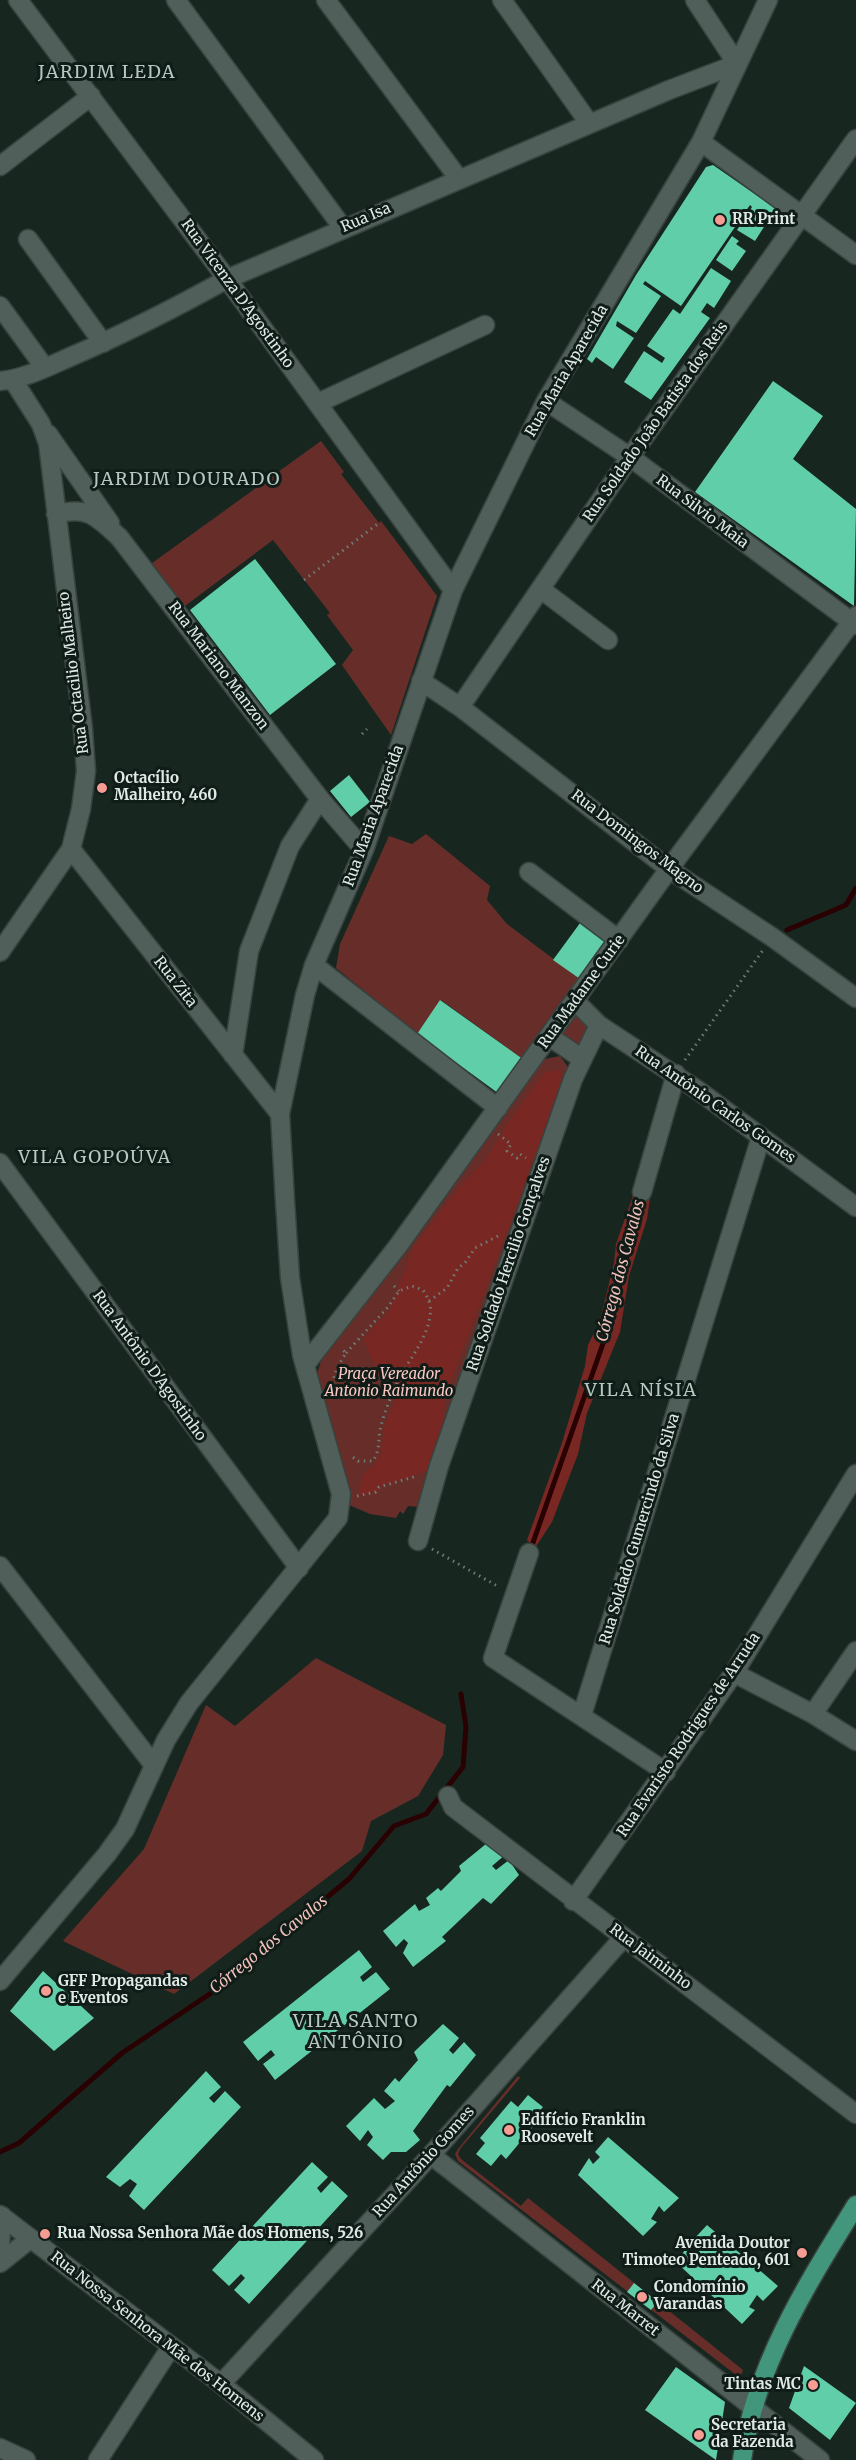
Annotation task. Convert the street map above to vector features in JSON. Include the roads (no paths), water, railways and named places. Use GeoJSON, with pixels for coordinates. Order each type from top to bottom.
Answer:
{"type":"FeatureCollection","features":[{"type":"Feature","properties":{"kind":"main road"},"geometry":{"type":"LineString","coordinates":[[742,2460],[752,2409],[797,2300],[856,2205]]}},
{"type":"Feature","properties":{"kind":"street","name":"Rua Vicenza D'Agostinho"},"geometry":{"type":"LineString","coordinates":[[18,0],[227,279],[453,590]]}},
{"type":"Feature","properties":{"kind":"street"},"geometry":{"type":"LineString","coordinates":[[176,0],[344,228]]}},
{"type":"Feature","properties":{"kind":"street"},"geometry":{"type":"LineString","coordinates":[[326,0],[459,178]]}},
{"type":"Feature","properties":{"kind":"street"},"geometry":{"type":"LineString","coordinates":[[502,0],[589,123]]}},
{"type":"Feature","properties":{"kind":"street"},"geometry":{"type":"LineString","coordinates":[[695,0],[737,64]]}},
{"type":"Feature","properties":{"kind":"street","name":"Rua Maria Aparecida"},"geometry":{"type":"LineString","coordinates":[[1,1978],[107,1854],[125,1829],[153,1764],[189,1703],[338,1518],[341,1494],[305,1365],[290,1278],[280,1113],[293,1046],[314,965],[364,850],[453,590],[546,401],[701,142],[768,0]]}},
{"type":"Feature","properties":{"kind":"street","name":"Rua Isa"},"geometry":{"type":"LineString","coordinates":[[6,381],[45,368],[103,343],[168,312],[227,279],[459,178],[709,73],[737,64]]}},
{"type":"Feature","properties":{"kind":"street"},"geometry":{"type":"LineString","coordinates":[[0,166],[91,96]]}},
{"type":"Feature","properties":{"kind":"street","name":"Rua Soldado João Batista dos Reis"},"geometry":{"type":"LineString","coordinates":[[460,707],[542,590],[630,457],[801,213],[856,139]]}},
{"type":"Feature","properties":{"kind":"street"},"geometry":{"type":"LineString","coordinates":[[701,142],[856,255]]}},
{"type":"Feature","properties":{"kind":"street"},"geometry":{"type":"LineString","coordinates":[[28,238],[103,343]]}},
{"type":"Feature","properties":{"kind":"street"},"geometry":{"type":"LineString","coordinates":[[0,306],[45,368]]}},
{"type":"Feature","properties":{"kind":"street"},"geometry":{"type":"LineString","coordinates":[[318,403],[484,325]]}},
{"type":"Feature","properties":{"kind":"street","name":"Rua Octacilio Malheiro"},"geometry":{"type":"LineString","coordinates":[[0,952],[71,849],[81,809],[86,771],[83,729],[48,444],[41,424],[6,381]]}},
{"type":"Feature","properties":{"kind":"street","name":"Rua Silvio Maia"},"geometry":{"type":"LineString","coordinates":[[546,401],[630,457],[855,621]]}},
{"type":"Feature","properties":{"kind":"street"},"geometry":{"type":"LineString","coordinates":[[41,424],[119,537]]}},
{"type":"Feature","properties":{"kind":"street","name":"Rua Mariano Manzon"},"geometry":{"type":"LineString","coordinates":[[56,514],[78,510],[88,512],[119,537],[320,799],[364,850]]}},
{"type":"Feature","properties":{"kind":"street"},"geometry":{"type":"LineString","coordinates":[[542,590],[608,640]]}},
{"type":"Feature","properties":{"kind":"street","name":"Rua Madame Curie"},"geometry":{"type":"LineString","coordinates":[[305,1365],[398,1246],[669,869],[855,621]]}},
{"type":"Feature","properties":{"kind":"street","name":"Rua Domingos Magno"},"geometry":{"type":"LineString","coordinates":[[421,681],[460,707],[669,869],[772,937],[856,998]]}},
{"type":"Feature","properties":{"kind":"street"},"geometry":{"type":"LineString","coordinates":[[233,1055],[249,951],[290,846],[320,799]]}},
{"type":"Feature","properties":{"kind":"street","name":"Rua Zita"},"geometry":{"type":"LineString","coordinates":[[71,849],[280,1113]]}},
{"type":"Feature","properties":{"kind":"street"},"geometry":{"type":"LineString","coordinates":[[529,872],[619,940]]}},
{"type":"Feature","properties":{"kind":"street"},"geometry":{"type":"LineString","coordinates":[[314,965],[498,1108]]}},
{"type":"Feature","properties":{"kind":"street","name":"Rua Antônio Carlos Gomes"},"geometry":{"type":"LineString","coordinates":[[575,1001],[599,1025],[676,1074],[856,1207]]}},
{"type":"Feature","properties":{"kind":"street","name":"Rua Soldado Hercilio Gonçalves"},"geometry":{"type":"LineString","coordinates":[[418,1541],[439,1466],[581,1058],[599,1025]]}},
{"type":"Feature","properties":{"kind":"street"},"geometry":{"type":"LineString","coordinates":[[550,1037],[581,1058]]}},
{"type":"Feature","properties":{"kind":"street"},"geometry":{"type":"LineString","coordinates":[[642,1192],[676,1074]]}},
{"type":"Feature","properties":{"kind":"street","name":"Rua Soldado Gumercindo da Silva"},"geometry":{"type":"LineString","coordinates":[[582,1715],[761,1137]]}},
{"type":"Feature","properties":{"kind":"street","name":"Rua Antônio D'Agostinho"},"geometry":{"type":"LineString","coordinates":[[0,1163],[299,1568]]}},
{"type":"Feature","properties":{"kind":"street","name":"Rua Evaristo Rodrigues de Arruda"},"geometry":{"type":"LineString","coordinates":[[573,1900],[666,1772],[734,1673],[856,1474]]}},
{"type":"Feature","properties":{"kind":"street"},"geometry":{"type":"LineString","coordinates":[[529,1553],[493,1658],[666,1772]]}},
{"type":"Feature","properties":{"kind":"street"},"geometry":{"type":"LineString","coordinates":[[0,1566],[153,1764]]}},
{"type":"Feature","properties":{"kind":"street"},"geometry":{"type":"LineString","coordinates":[[813,1714],[856,1651]]}},
{"type":"Feature","properties":{"kind":"street"},"geometry":{"type":"LineString","coordinates":[[734,1673],[813,1714],[856,1740]]}},
{"type":"Feature","properties":{"kind":"street"},"geometry":{"type":"LineString","coordinates":[[124,1727],[143,1736],[166,1740]]}},
{"type":"Feature","properties":{"kind":"street","name":"Rua Jaiminho"},"geometry":{"type":"LineString","coordinates":[[448,1796],[453,1807],[856,2114]]}},
{"type":"Feature","properties":{"kind":"street","name":"Rua Antônio Gomes"},"geometry":{"type":"LineString","coordinates":[[221,2384],[431,2155],[624,1937]]}},
{"type":"Feature","properties":{"kind":"street","name":"Rua Marret"},"geometry":{"type":"LineString","coordinates":[[431,2155],[752,2409],[820,2460]]}},
{"type":"Feature","properties":{"kind":"street"},"geometry":{"type":"LineString","coordinates":[[0,2244],[1,2216]]}},
{"type":"Feature","properties":{"kind":"street","name":"Rua Nossa Senhora Mãe dos Homens"},"geometry":{"type":"LineString","coordinates":[[1,2216],[221,2384],[314,2460]]}},
{"type":"Feature","properties":{"kind":"street"},"geometry":{"type":"LineString","coordinates":[[0,2263],[30,2239]]}},
{"type":"Feature","properties":{"kind":"street"},"geometry":{"type":"LineString","coordinates":[[98,2460],[171,2347]]}},
{"type":"Feature","properties":{"kind":"street"},"geometry":{"type":"LineString","coordinates":[[0,2448],[25,2460]]}},
{"type":"Feature","properties":{"kind":"waterway","name":"Córrego dos Cavalos"},"geometry":{"type":"LineString","coordinates":[[787,930],[846,905],[856,888]]}},
{"type":"Feature","properties":{"kind":"waterway","name":"Córrego dos Cavalos"},"geometry":{"type":"LineString","coordinates":[[530,1551],[612,1318],[641,1196]]}},
{"type":"Feature","properties":{"kind":"waterway","name":"Córrego dos Cavalos"},"geometry":{"type":"LineString","coordinates":[[0,2152],[19,2143],[122,2053],[214,1991],[349,1879],[394,1826],[426,1814],[463,1767],[466,1727],[461,1694]]}},
{"type":"Feature","properties":{"kind":"place","name":"RR Print"},"geometry":{"type":"Point","coordinates":[720,220]}},
{"type":"Feature","properties":{"kind":"place","name":"Octacílio Malheiro, 460"},"geometry":{"type":"Point","coordinates":[102,788]}},
{"type":"Feature","properties":{"kind":"place","name":"GFF Propagandas e Eventos"},"geometry":{"type":"Point","coordinates":[46,1991]}},
{"type":"Feature","properties":{"kind":"place","name":"Edifício Franklin Roosevelt"},"geometry":{"type":"Point","coordinates":[509,2130]}},
{"type":"Feature","properties":{"kind":"place","name":"Rua Nossa Senhora Mãe dos Homens, 526"},"geometry":{"type":"Point","coordinates":[45,2234]}},
{"type":"Feature","properties":{"kind":"place","name":"Avenida Doutor Timoteo Penteado, 601"},"geometry":{"type":"Point","coordinates":[802,2253]}},
{"type":"Feature","properties":{"kind":"place","name":"Condomínio Varandas"},"geometry":{"type":"Point","coordinates":[642,2297]}},
{"type":"Feature","properties":{"kind":"place","name":"Tintas MC"},"geometry":{"type":"Point","coordinates":[813,2385]}},
{"type":"Feature","properties":{"kind":"place","name":"Secretaria da Fazenda"},"geometry":{"type":"Point","coordinates":[699,2435]}},
{"type":"Feature","properties":{"kind":"district","name":"JARDIM LEDA"},"geometry":{"type":"Point","coordinates":[107,73]}},
{"type":"Feature","properties":{"kind":"district","name":"JARDIM DOURADO"},"geometry":{"type":"Point","coordinates":[187,480]}},
{"type":"Feature","properties":{"kind":"district","name":"VILA GOPOÚVA"},"geometry":{"type":"Point","coordinates":[95,1158]}},
{"type":"Feature","properties":{"kind":"district","name":"VILA NÍSIA"},"geometry":{"type":"Point","coordinates":[641,1391]}},
{"type":"Feature","properties":{"kind":"district","name":"VILA SANTO ANTÔNIO"},"geometry":{"type":"Point","coordinates":[356,2032]}},
{"type":"Feature","properties":{"kind":"park label","name":"Praça Vereador Antonio Raimundo"},"geometry":{"type":"Point","coordinates":[389,1384]}}]}
